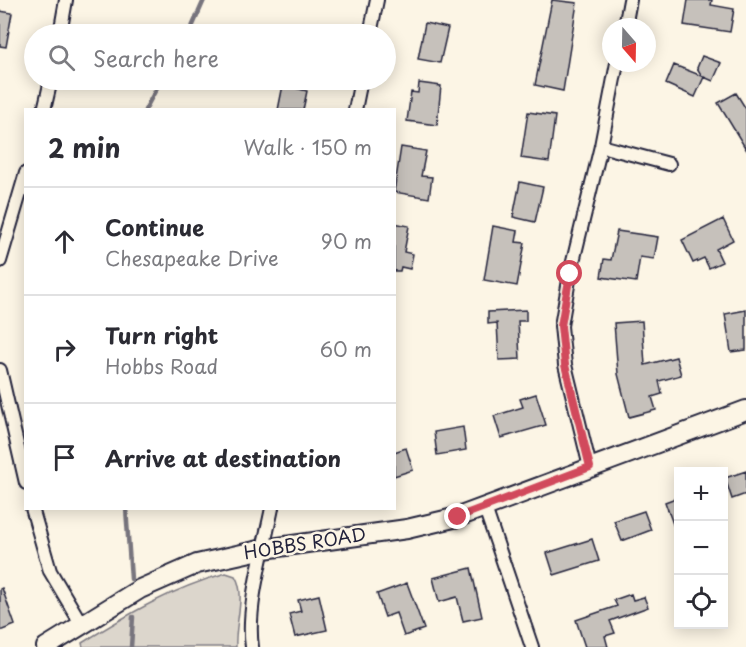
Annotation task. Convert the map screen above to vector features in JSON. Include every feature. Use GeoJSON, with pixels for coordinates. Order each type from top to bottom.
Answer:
{"type":"FeatureCollection","features":[{"type":"Feature","properties":{"kind":"street"},"geometry":{"type":"LineString","coordinates":[[62,24],[66,0]]}},
{"type":"Feature","properties":{"kind":"street"},"geometry":{"type":"LineString","coordinates":[[372,24],[377,0]]}},
{"type":"Feature","properties":{"kind":"street"},"geometry":{"type":"LineString","coordinates":[[627,18],[630,0]]}},
{"type":"Feature","properties":{"kind":"street"},"geometry":{"type":"LineString","coordinates":[[590,467],[565,365],[561,326],[570,274],[616,72]]}},
{"type":"Feature","properties":{"kind":"street"},"geometry":{"type":"LineString","coordinates":[[44,108],[49,90]]}},
{"type":"Feature","properties":{"kind":"street"},"geometry":{"type":"LineString","coordinates":[[355,108],[359,90]]}},
{"type":"Feature","properties":{"kind":"street"},"geometry":{"type":"LineString","coordinates":[[601,146],[669,165]]}},
{"type":"Feature","properties":{"kind":"street"},"geometry":{"type":"LineString","coordinates":[[0,261],[24,180]]}},
{"type":"Feature","properties":{"kind":"street"},"geometry":{"type":"LineString","coordinates":[[0,370],[24,474]]}},
{"type":"Feature","properties":{"kind":"street","name":"HOBBS ROAD"},"geometry":{"type":"LineString","coordinates":[[46,647],[140,589],[175,573],[219,558],[264,549],[407,529],[485,508],[746,410]]}},
{"type":"Feature","properties":{"kind":"street"},"geometry":{"type":"LineString","coordinates":[[485,508],[532,647]]}},
{"type":"Feature","properties":{"kind":"street"},"geometry":{"type":"LineString","coordinates":[[33,510],[50,571],[82,626]]}},
{"type":"Feature","properties":{"kind":"street"},"geometry":{"type":"LineString","coordinates":[[252,647],[251,636],[272,510]]}},
{"type":"Feature","properties":{"kind":"shaded area"},"geometry":{"type":"Polygon","coordinates":[[[226,573],[235,576],[240,592],[236,647],[83,647],[82,643],[151,603],[187,586],[226,573]]]}},
{"type":"Feature","properties":{"kind":"building"},"geometry":{"type":"Polygon","coordinates":[[[552,0],[577,3],[563,91],[535,85],[552,0]]]}},
{"type":"Feature","properties":{"kind":"building"},"geometry":{"type":"Polygon","coordinates":[[[688,0],[712,0],[711,5],[734,9],[730,32],[684,25],[688,0]]]}},
{"type":"Feature","properties":{"kind":"building"},"geometry":{"type":"Polygon","coordinates":[[[0,11],[12,13],[6,47],[0,46],[0,11]]]}},
{"type":"Feature","properties":{"kind":"building"},"geometry":{"type":"Polygon","coordinates":[[[425,23],[448,28],[440,63],[418,59],[425,23]]]}},
{"type":"Feature","properties":{"kind":"building"},"geometry":{"type":"Polygon","coordinates":[[[702,56],[721,63],[713,81],[704,77],[695,97],[666,84],[674,65],[702,76],[697,68],[702,56]]]}},
{"type":"Feature","properties":{"kind":"building"},"geometry":{"type":"Polygon","coordinates":[[[419,83],[441,86],[437,125],[407,121],[411,92],[418,93],[419,83]]]}},
{"type":"Feature","properties":{"kind":"building"},"geometry":{"type":"Polygon","coordinates":[[[282,90],[307,91],[303,108],[278,108],[282,90]]]}},
{"type":"Feature","properties":{"kind":"building"},"geometry":{"type":"Polygon","coordinates":[[[736,93],[746,109],[746,149],[718,103],[736,93]]]}},
{"type":"Feature","properties":{"kind":"building"},"geometry":{"type":"Polygon","coordinates":[[[528,112],[555,116],[549,162],[521,158],[528,112]]]}},
{"type":"Feature","properties":{"kind":"building"},"geometry":{"type":"Polygon","coordinates":[[[401,147],[426,151],[421,176],[432,177],[429,198],[396,192],[401,147]]]}},
{"type":"Feature","properties":{"kind":"building"},"geometry":{"type":"Polygon","coordinates":[[[520,182],[543,187],[535,222],[513,217],[520,182]]]}},
{"type":"Feature","properties":{"kind":"building"},"geometry":{"type":"Polygon","coordinates":[[[723,219],[733,240],[716,249],[722,262],[709,268],[704,258],[693,263],[682,240],[723,219]]]}},
{"type":"Feature","properties":{"kind":"building"},"geometry":{"type":"Polygon","coordinates":[[[396,223],[409,226],[404,252],[413,254],[410,269],[401,267],[400,271],[396,271],[396,223]]]}},
{"type":"Feature","properties":{"kind":"building"},"geometry":{"type":"Polygon","coordinates":[[[493,226],[518,231],[516,242],[525,243],[517,286],[484,280],[493,226]]]}},
{"type":"Feature","properties":{"kind":"building"},"geometry":{"type":"Polygon","coordinates":[[[617,231],[658,237],[654,259],[640,257],[636,282],[601,277],[604,259],[611,260],[617,231]]]}},
{"type":"Feature","properties":{"kind":"building"},"geometry":{"type":"Polygon","coordinates":[[[526,310],[526,321],[518,321],[520,359],[499,360],[497,323],[488,324],[488,312],[526,310]]]}},
{"type":"Feature","properties":{"kind":"building"},"geometry":{"type":"Polygon","coordinates":[[[746,310],[746,350],[731,352],[725,314],[746,310]]]}},
{"type":"Feature","properties":{"kind":"building"},"geometry":{"type":"Polygon","coordinates":[[[642,321],[645,365],[676,357],[681,375],[659,381],[662,394],[652,397],[656,410],[629,417],[618,374],[614,323],[642,321]]]}},
{"type":"Feature","properties":{"kind":"building"},"geometry":{"type":"Polygon","coordinates":[[[536,394],[546,425],[501,438],[494,416],[523,407],[520,399],[536,394]]]}},
{"type":"Feature","properties":{"kind":"building"},"geometry":{"type":"Polygon","coordinates":[[[463,427],[466,450],[437,455],[434,432],[463,427]]]}},
{"type":"Feature","properties":{"kind":"building"},"geometry":{"type":"Polygon","coordinates":[[[406,448],[413,470],[396,475],[396,451],[406,448]]]}},
{"type":"Feature","properties":{"kind":"building"},"geometry":{"type":"Polygon","coordinates":[[[746,471],[746,494],[732,499],[728,477],[746,471]]]}},
{"type":"Feature","properties":{"kind":"building"},"geometry":{"type":"Polygon","coordinates":[[[674,499],[674,527],[665,502],[674,499]]]}},
{"type":"Feature","properties":{"kind":"building"},"geometry":{"type":"Polygon","coordinates":[[[644,511],[651,530],[622,541],[614,521],[644,511]]]}},
{"type":"Feature","properties":{"kind":"building"},"geometry":{"type":"Polygon","coordinates":[[[592,539],[599,561],[554,575],[547,553],[592,539]]]}},
{"type":"Feature","properties":{"kind":"building"},"geometry":{"type":"Polygon","coordinates":[[[471,568],[482,617],[463,621],[457,597],[439,602],[433,578],[471,568]]]}},
{"type":"Feature","properties":{"kind":"building"},"geometry":{"type":"Polygon","coordinates":[[[407,583],[424,629],[404,636],[396,613],[385,617],[377,594],[407,583]]]}},
{"type":"Feature","properties":{"kind":"building"},"geometry":{"type":"Polygon","coordinates":[[[2,588],[15,625],[0,631],[0,589],[2,588]]]}},
{"type":"Feature","properties":{"kind":"building"},"geometry":{"type":"Polygon","coordinates":[[[631,594],[633,600],[644,597],[648,607],[610,621],[615,633],[605,636],[608,647],[585,647],[576,620],[617,606],[614,600],[631,594]]]}},
{"type":"Feature","properties":{"kind":"building"},"geometry":{"type":"Polygon","coordinates":[[[319,595],[327,630],[295,637],[289,614],[301,611],[298,600],[319,595]]]}},
{"type":"Feature","properties":{"kind":"waterway"},"geometry":{"type":"LineString","coordinates":[[193,24],[204,0]]}},
{"type":"Feature","properties":{"kind":"waterway"},"geometry":{"type":"LineString","coordinates":[[146,108],[156,90]]}},
{"type":"Feature","properties":{"kind":"waterway"},"geometry":{"type":"LineString","coordinates":[[126,510],[131,579]]}},
{"type":"Feature","properties":{"kind":"waterway"},"geometry":{"type":"LineString","coordinates":[[131,647],[133,617]]}},
{"type":"Feature","properties":{"kind":"route"},"geometry":{"type":"LineString","coordinates":[[458,517],[590,467],[565,365],[561,326],[570,274]]}}]}
